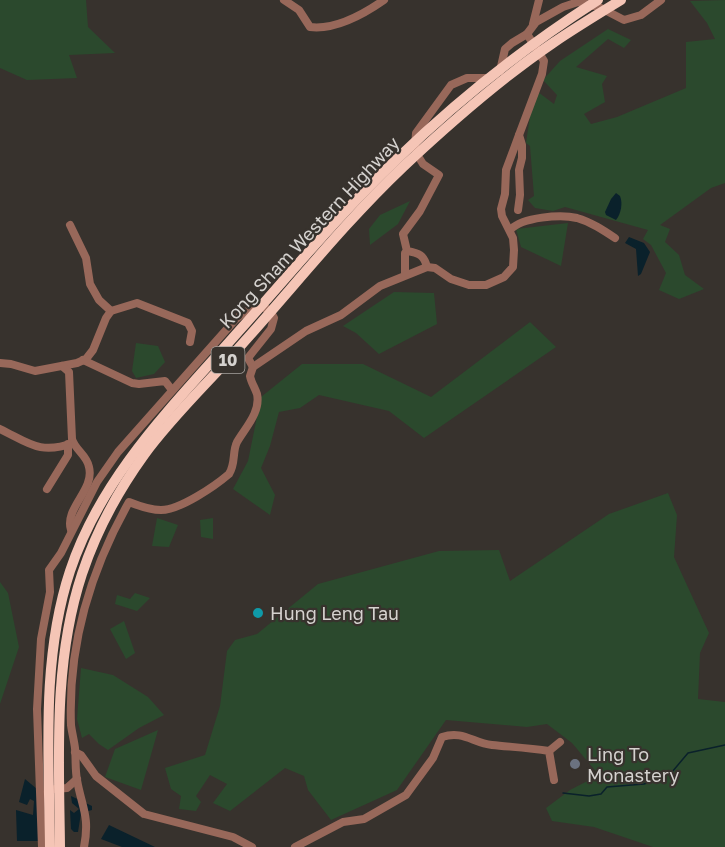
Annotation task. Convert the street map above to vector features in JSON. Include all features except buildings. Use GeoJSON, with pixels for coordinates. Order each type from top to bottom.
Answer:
{"type":"FeatureCollection","features":[{"type":"Feature","properties":{"kind":"highway","name":"Kong Sham Western Highway"},"geometry":{"type":"LineString","coordinates":[[50,847],[50,693],[54,639],[64,590],[78,548],[96,509],[113,481],[154,427],[329,230],[396,160],[475,89],[548,33],[598,0]]}},
{"type":"Feature","properties":{"kind":"highway","name":"Kong Sham Western Highway"},"geometry":{"type":"LineString","coordinates":[[60,847],[60,698],[64,649],[72,608],[97,534],[144,454],[343,230],[404,166],[477,101],[551,44],[621,0]]}},
{"type":"Feature","properties":{"kind":"street"},"geometry":{"type":"LineString","coordinates":[[284,0],[299,10],[310,27],[318,28],[360,17],[384,0]]}},
{"type":"Feature","properties":{"kind":"street"},"geometry":{"type":"LineString","coordinates":[[533,26],[539,0]]}},
{"type":"Feature","properties":{"kind":"street"},"geometry":{"type":"LineString","coordinates":[[405,275],[404,257],[407,251],[403,234],[420,211],[439,175],[423,164],[418,156],[415,146],[416,133],[451,85],[467,78],[485,79],[497,76],[505,49],[512,42],[527,34],[537,22],[563,8],[578,2],[599,7],[624,20],[641,15],[662,0]]}},
{"type":"Feature","properties":{"kind":"street"},"geometry":{"type":"LineString","coordinates":[[84,847],[87,822],[76,779],[71,727],[73,665],[84,606],[95,571],[112,532],[129,502],[141,507],[164,510],[179,505],[230,474],[234,466],[236,444],[250,423],[255,409],[257,395],[249,376],[253,367],[306,331],[340,315],[380,286],[427,267],[435,268],[451,279],[469,285],[486,285],[504,277],[513,267],[514,250],[510,230],[502,216],[501,209],[505,194],[506,170],[542,74],[544,61],[527,34]]}},
{"type":"Feature","properties":{"kind":"street"},"geometry":{"type":"LineString","coordinates":[[518,210],[519,170],[522,158],[519,135]]}},
{"type":"Feature","properties":{"kind":"street"},"geometry":{"type":"LineString","coordinates":[[510,230],[515,224],[534,218],[575,218],[601,228],[615,238]]}},
{"type":"Feature","properties":{"kind":"street"},"geometry":{"type":"LineString","coordinates":[[70,225],[86,258],[90,284],[99,300],[111,311]]}},
{"type":"Feature","properties":{"kind":"street"},"geometry":{"type":"LineString","coordinates":[[407,251],[421,255],[427,267]]}},
{"type":"Feature","properties":{"kind":"street"},"geometry":{"type":"LineString","coordinates":[[0,363],[35,371],[82,360],[93,351],[111,311],[137,303],[145,304],[160,313],[188,323],[192,332],[190,342]]}},
{"type":"Feature","properties":{"kind":"street"},"geometry":{"type":"LineString","coordinates":[[42,847],[37,709],[41,639],[50,592],[49,570],[61,553],[97,482],[118,452],[235,320],[246,310],[261,306],[271,311],[274,318],[271,328],[248,358],[253,367]]}},
{"type":"Feature","properties":{"kind":"street"},"geometry":{"type":"LineString","coordinates":[[82,360],[132,383],[165,381],[172,390]]}},
{"type":"Feature","properties":{"kind":"street"},"geometry":{"type":"LineString","coordinates":[[46,489],[68,455],[71,444],[69,372],[62,366]]}},
{"type":"Feature","properties":{"kind":"street"},"geometry":{"type":"LineString","coordinates":[[0,429],[41,449],[71,444]]}},
{"type":"Feature","properties":{"kind":"street"},"geometry":{"type":"LineString","coordinates":[[71,444],[84,455],[90,468],[90,478],[72,514],[69,526],[71,531]]}},
{"type":"Feature","properties":{"kind":"street"},"geometry":{"type":"LineString","coordinates":[[295,847],[343,822],[364,819],[406,795],[433,758],[442,737],[453,733],[489,745],[549,751],[560,742]]}},
{"type":"Feature","properties":{"kind":"street"},"geometry":{"type":"LineString","coordinates":[[549,751],[554,780]]}},
{"type":"Feature","properties":{"kind":"street"},"geometry":{"type":"LineString","coordinates":[[75,752],[81,755],[96,776],[144,814],[233,837],[252,847]]}},
{"type":"Feature","properties":{"kind":"street"},"geometry":{"type":"LineString","coordinates":[[41,786],[52,789],[67,788],[76,779]]}},
{"type":"Feature","properties":{"kind":"green space"},"geometry":{"type":"Polygon","coordinates":[[[0,0],[86,0],[88,27],[115,53],[69,55],[77,78],[27,80],[0,68],[0,0]]]}},
{"type":"Feature","properties":{"kind":"green space"},"geometry":{"type":"Polygon","coordinates":[[[725,0],[725,183],[711,188],[660,225],[670,229],[665,242],[679,255],[685,275],[704,289],[679,299],[659,290],[666,273],[651,245],[643,239],[648,230],[565,207],[553,211],[535,208],[528,200],[534,196],[530,146],[526,143],[530,116],[538,92],[554,104],[557,95],[543,80],[560,61],[608,29],[631,40],[624,48],[608,39],[576,67],[607,76],[602,84],[605,102],[584,114],[591,124],[617,117],[686,88],[686,42],[715,39],[707,23],[690,1],[725,0]]]}},
{"type":"Feature","properties":{"kind":"green space"},"geometry":{"type":"Polygon","coordinates":[[[410,201],[398,224],[370,245],[369,229],[380,215],[410,201]]]}},
{"type":"Feature","properties":{"kind":"green space"},"geometry":{"type":"Polygon","coordinates":[[[568,223],[561,266],[521,247],[516,229],[568,223]]]}},
{"type":"Feature","properties":{"kind":"green space"},"geometry":{"type":"Polygon","coordinates":[[[394,292],[434,293],[437,324],[379,354],[356,333],[343,326],[394,292]]]}},
{"type":"Feature","properties":{"kind":"green space"},"geometry":{"type":"Polygon","coordinates":[[[530,322],[556,347],[424,438],[389,411],[319,395],[300,408],[279,412],[270,446],[261,468],[275,495],[270,515],[233,489],[248,461],[261,397],[302,364],[363,364],[431,397],[530,322]]]}},
{"type":"Feature","properties":{"kind":"green space"},"geometry":{"type":"Polygon","coordinates":[[[136,343],[158,346],[165,362],[154,374],[136,378],[132,371],[136,343]]]}},
{"type":"Feature","properties":{"kind":"green space"},"geometry":{"type":"Polygon","coordinates":[[[668,493],[677,515],[674,557],[709,633],[700,653],[698,699],[725,702],[725,847],[653,847],[594,827],[552,821],[546,808],[570,790],[599,775],[572,743],[547,724],[527,727],[446,720],[397,790],[331,820],[308,790],[304,776],[285,768],[230,811],[213,803],[227,784],[210,775],[196,796],[201,802],[196,811],[179,809],[181,796],[171,789],[165,768],[205,755],[220,706],[227,651],[235,640],[257,634],[318,584],[439,551],[499,550],[510,581],[609,514],[668,493]]]}},
{"type":"Feature","properties":{"kind":"green space"},"geometry":{"type":"Polygon","coordinates":[[[157,518],[178,525],[169,547],[152,546],[157,518]]]}},
{"type":"Feature","properties":{"kind":"green space"},"geometry":{"type":"Polygon","coordinates":[[[213,518],[213,539],[201,537],[200,520],[213,518]]]}},
{"type":"Feature","properties":{"kind":"green space"},"geometry":{"type":"Polygon","coordinates":[[[0,582],[8,593],[19,647],[0,704],[0,582]]]}},
{"type":"Feature","properties":{"kind":"green space"},"geometry":{"type":"Polygon","coordinates":[[[135,593],[150,598],[137,611],[115,604],[117,595],[130,599],[135,593]]]}},
{"type":"Feature","properties":{"kind":"green space"},"geometry":{"type":"Polygon","coordinates":[[[124,621],[135,653],[126,659],[110,629],[124,621]]]}},
{"type":"Feature","properties":{"kind":"green space"},"geometry":{"type":"Polygon","coordinates":[[[81,668],[113,675],[148,697],[164,715],[139,728],[108,750],[89,734],[82,738],[77,719],[81,668]]]}},
{"type":"Feature","properties":{"kind":"green space"},"geometry":{"type":"Polygon","coordinates":[[[158,730],[141,790],[105,777],[115,749],[158,730]]]}},
{"type":"Feature","properties":{"kind":"water"},"geometry":{"type":"Polygon","coordinates":[[[616,193],[620,196],[621,205],[616,220],[606,215],[605,212],[616,193]]]}},
{"type":"Feature","properties":{"kind":"water"},"geometry":{"type":"Polygon","coordinates":[[[629,237],[644,243],[650,252],[638,276],[636,249],[625,243],[629,237]]]}},
{"type":"Feature","properties":{"kind":"water"},"geometry":{"type":"Polygon","coordinates":[[[25,779],[37,789],[40,841],[17,841],[16,810],[33,815],[34,801],[30,799],[27,805],[19,802],[25,779]]]}},
{"type":"Feature","properties":{"kind":"water"},"geometry":{"type":"Polygon","coordinates":[[[71,796],[92,806],[92,810],[81,813],[78,832],[71,829],[70,810],[74,813],[79,809],[72,803],[71,796]]]}},
{"type":"Feature","properties":{"kind":"water"},"geometry":{"type":"Polygon","coordinates":[[[109,825],[155,847],[122,847],[101,839],[109,825]]]}},
{"type":"Feature","properties":{"kind":"waterway"},"geometry":{"type":"LineString","coordinates":[[563,793],[589,796],[601,794],[607,787],[644,784],[672,772],[688,753],[725,745]]}},
{"type":"Feature","properties":{"kind":"place","name":"Hung Leng Tau"},"geometry":{"type":"Point","coordinates":[258,613]}},
{"type":"Feature","properties":{"kind":"place","name":"Ling To Monastery"},"geometry":{"type":"Point","coordinates":[575,764]}}]}
